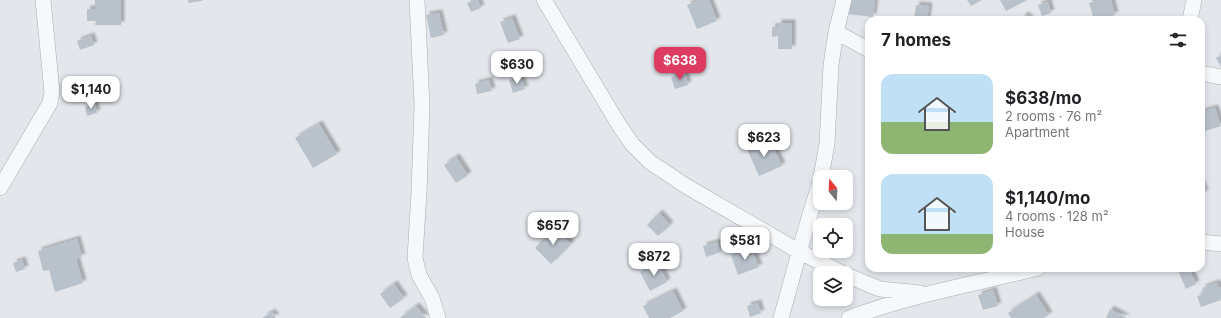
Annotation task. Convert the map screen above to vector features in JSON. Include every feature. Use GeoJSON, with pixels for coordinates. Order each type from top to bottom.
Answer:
{"type":"FeatureCollection","features":[{"type":"Feature","properties":{"kind":"street"},"geometry":{"type":"LineString","coordinates":[[0,188],[50,103],[52,92],[43,0]]}},
{"type":"Feature","properties":{"kind":"street"},"geometry":{"type":"LineString","coordinates":[[417,0],[422,105],[415,258],[419,275],[432,298],[438,318]]}},
{"type":"Feature","properties":{"kind":"street"},"geometry":{"type":"LineString","coordinates":[[544,0],[619,125],[632,144],[650,162],[686,186],[800,252],[828,266]]}},
{"type":"Feature","properties":{"kind":"street"},"geometry":{"type":"LineString","coordinates":[[822,170],[827,144],[831,65],[836,32],[844,0]]}},
{"type":"Feature","properties":{"kind":"street"},"geometry":{"type":"LineString","coordinates":[[1191,16],[1194,0]]}},
{"type":"Feature","properties":{"kind":"street"},"geometry":{"type":"LineString","coordinates":[[836,32],[865,48]]}},
{"type":"Feature","properties":{"kind":"street"},"geometry":{"type":"LineString","coordinates":[[1205,74],[1221,77]]}},
{"type":"Feature","properties":{"kind":"street"},"geometry":{"type":"LineString","coordinates":[[781,318],[813,205]]}},
{"type":"Feature","properties":{"kind":"street"},"geometry":{"type":"LineString","coordinates":[[1205,242],[1221,244]]}},
{"type":"Feature","properties":{"kind":"street"},"geometry":{"type":"LineString","coordinates":[[849,318],[874,314],[929,294],[1021,272]]}},
{"type":"Feature","properties":{"kind":"street"},"geometry":{"type":"LineString","coordinates":[[853,278],[880,290],[929,294]]}},
{"type":"Feature","properties":{"kind":"building"},"geometry":{"type":"Polygon","coordinates":[[[95,0],[121,0],[121,25],[95,25],[96,21],[87,21],[87,9],[95,9],[95,0]]]}},
{"type":"Feature","properties":{"kind":"building"},"geometry":{"type":"Polygon","coordinates":[[[188,0],[202,0],[202,1],[188,3],[188,0]]]}},
{"type":"Feature","properties":{"kind":"building"},"geometry":{"type":"Polygon","coordinates":[[[478,0],[481,8],[471,12],[467,3],[478,0]]]}},
{"type":"Feature","properties":{"kind":"building"},"geometry":{"type":"Polygon","coordinates":[[[700,0],[709,0],[717,21],[697,29],[687,5],[700,0]]]}},
{"type":"Feature","properties":{"kind":"building"},"geometry":{"type":"Polygon","coordinates":[[[849,0],[875,0],[873,16],[847,14],[849,0]]]}},
{"type":"Feature","properties":{"kind":"building"},"geometry":{"type":"Polygon","coordinates":[[[967,0],[982,0],[971,6],[967,0]]]}},
{"type":"Feature","properties":{"kind":"building"},"geometry":{"type":"Polygon","coordinates":[[[1000,0],[1027,0],[1006,11],[1000,0]]]}},
{"type":"Feature","properties":{"kind":"building"},"geometry":{"type":"Polygon","coordinates":[[[1098,0],[1111,0],[1115,15],[1093,16],[1089,3],[1098,0]]]}},
{"type":"Feature","properties":{"kind":"building"},"geometry":{"type":"Polygon","coordinates":[[[1048,2],[1051,13],[1042,16],[1038,5],[1048,2]]]}},
{"type":"Feature","properties":{"kind":"building"},"geometry":{"type":"Polygon","coordinates":[[[916,5],[929,6],[928,16],[915,16],[916,5]]]}},
{"type":"Feature","properties":{"kind":"building"},"geometry":{"type":"Polygon","coordinates":[[[439,13],[444,35],[431,38],[426,15],[439,13]]]}},
{"type":"Feature","properties":{"kind":"building"},"geometry":{"type":"Polygon","coordinates":[[[512,18],[520,39],[508,43],[500,22],[512,18]]]}},
{"type":"Feature","properties":{"kind":"building"},"geometry":{"type":"Polygon","coordinates":[[[778,23],[792,23],[792,49],[778,49],[778,36],[772,37],[772,27],[778,27],[778,23]]]}},
{"type":"Feature","properties":{"kind":"building"},"geometry":{"type":"Polygon","coordinates":[[[91,36],[94,45],[80,50],[77,41],[91,36]]]}},
{"type":"Feature","properties":{"kind":"building"},"geometry":{"type":"Polygon","coordinates":[[[1221,55],[1221,67],[1216,58],[1221,55]]]}},
{"type":"Feature","properties":{"kind":"building"},"geometry":{"type":"Polygon","coordinates":[[[685,73],[688,85],[675,89],[671,77],[685,73]]]}},
{"type":"Feature","properties":{"kind":"building"},"geometry":{"type":"Polygon","coordinates":[[[520,76],[525,89],[513,93],[509,80],[520,76]]]}},
{"type":"Feature","properties":{"kind":"building"},"geometry":{"type":"Polygon","coordinates":[[[489,80],[492,91],[477,94],[475,84],[489,80]]]}},
{"type":"Feature","properties":{"kind":"building"},"geometry":{"type":"Polygon","coordinates":[[[95,104],[97,113],[87,116],[85,107],[95,104]]]}},
{"type":"Feature","properties":{"kind":"building"},"geometry":{"type":"Polygon","coordinates":[[[1215,108],[1221,126],[1205,131],[1205,111],[1215,108]]]}},
{"type":"Feature","properties":{"kind":"building"},"geometry":{"type":"Polygon","coordinates":[[[319,124],[337,154],[313,168],[295,138],[319,124]]]}},
{"type":"Feature","properties":{"kind":"building"},"geometry":{"type":"Polygon","coordinates":[[[770,140],[782,166],[759,176],[747,149],[770,140]]]}},
{"type":"Feature","properties":{"kind":"building"},"geometry":{"type":"Polygon","coordinates":[[[456,157],[468,175],[456,183],[444,165],[456,157]]]}},
{"type":"Feature","properties":{"kind":"building"},"geometry":{"type":"Polygon","coordinates":[[[659,213],[670,225],[658,236],[647,225],[659,213]]]}},
{"type":"Feature","properties":{"kind":"building"},"geometry":{"type":"Polygon","coordinates":[[[555,228],[571,244],[551,264],[535,248],[555,228]]]}},
{"type":"Feature","properties":{"kind":"building"},"geometry":{"type":"Polygon","coordinates":[[[77,239],[82,257],[76,259],[83,283],[55,292],[49,270],[43,271],[38,251],[77,239]]]}},
{"type":"Feature","properties":{"kind":"building"},"geometry":{"type":"Polygon","coordinates":[[[717,242],[721,252],[706,257],[703,246],[717,242]]]}},
{"type":"Feature","properties":{"kind":"building"},"geometry":{"type":"Polygon","coordinates":[[[751,248],[759,267],[738,275],[731,255],[751,248]]]}},
{"type":"Feature","properties":{"kind":"building"},"geometry":{"type":"Polygon","coordinates":[[[22,260],[25,269],[16,272],[13,263],[22,260]]]}},
{"type":"Feature","properties":{"kind":"building"},"geometry":{"type":"Polygon","coordinates":[[[658,263],[667,282],[650,291],[640,272],[658,263]]]}},
{"type":"Feature","properties":{"kind":"building"},"geometry":{"type":"Polygon","coordinates":[[[1179,272],[1191,272],[1196,284],[1186,289],[1179,272]]]}},
{"type":"Feature","properties":{"kind":"building"},"geometry":{"type":"Polygon","coordinates":[[[1217,283],[1219,288],[1221,287],[1221,300],[1201,307],[1197,296],[1204,294],[1202,288],[1217,283]]]}},
{"type":"Feature","properties":{"kind":"building"},"geometry":{"type":"Polygon","coordinates":[[[394,284],[404,298],[390,308],[380,294],[394,284]]]}},
{"type":"Feature","properties":{"kind":"building"},"geometry":{"type":"Polygon","coordinates":[[[993,290],[998,306],[983,310],[978,295],[993,290]]]}},
{"type":"Feature","properties":{"kind":"building"},"geometry":{"type":"Polygon","coordinates":[[[673,291],[683,311],[670,318],[649,318],[643,306],[673,291]]]}},
{"type":"Feature","properties":{"kind":"building"},"geometry":{"type":"Polygon","coordinates":[[[1036,295],[1049,315],[1044,318],[1011,318],[1008,313],[1036,295]]]}},
{"type":"Feature","properties":{"kind":"building"},"geometry":{"type":"Polygon","coordinates":[[[758,303],[761,313],[750,317],[747,306],[758,303]]]}},
{"type":"Feature","properties":{"kind":"building"},"geometry":{"type":"Polygon","coordinates":[[[416,306],[426,318],[400,318],[416,306]]]}},
{"type":"Feature","properties":{"kind":"building"},"geometry":{"type":"Polygon","coordinates":[[[1110,309],[1127,318],[1106,318],[1110,309]]]}},
{"type":"Feature","properties":{"kind":"building"},"geometry":{"type":"Polygon","coordinates":[[[272,312],[276,318],[262,318],[272,312]]]}}]}
